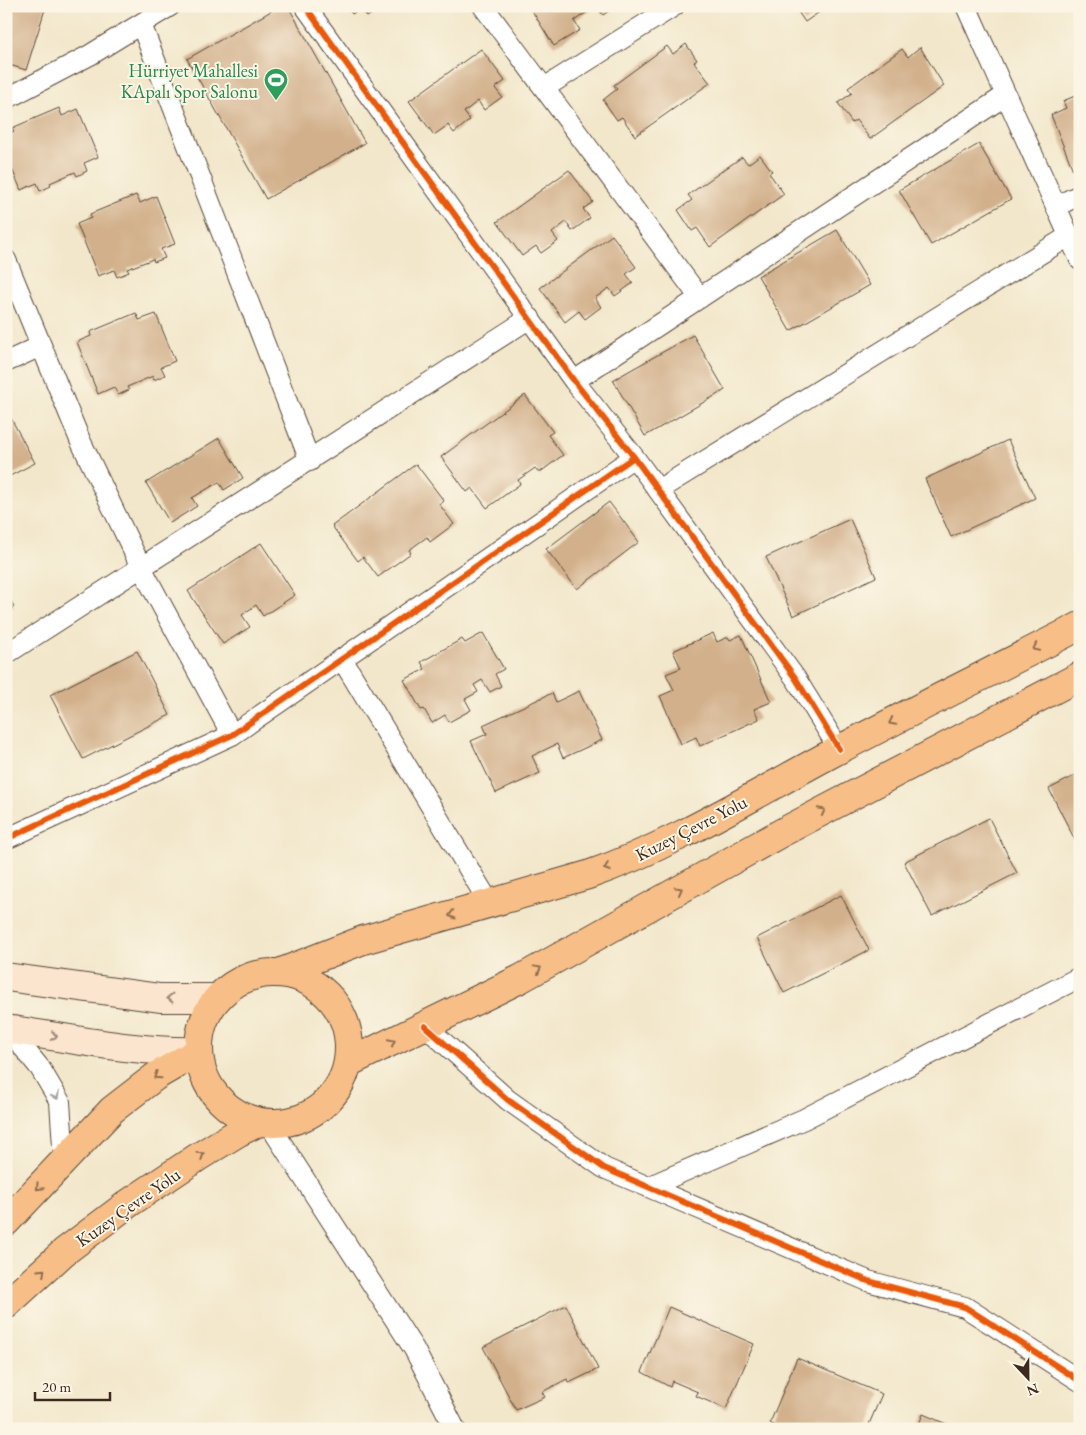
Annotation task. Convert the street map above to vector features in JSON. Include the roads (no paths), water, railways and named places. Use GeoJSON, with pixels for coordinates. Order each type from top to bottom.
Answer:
{"type":"FeatureCollection","features":[{"type":"Feature","properties":{"kind":"main road","name":"Kuzey Çevre Yolu"},"geometry":{"type":"LineString","coordinates":[[280,973],[363,940],[490,904],[625,862],[666,843],[839,750],[1080,626]]}},
{"type":"Feature","properties":{"kind":"main road"},"geometry":{"type":"LineString","coordinates":[[348,1063],[520,979],[780,833],[1080,676]]}},
{"type":"Feature","properties":{"kind":"main road"},"geometry":{"type":"LineString","coordinates":[[280,973],[312,982],[336,1005],[344,1020],[349,1036],[348,1063],[340,1085],[317,1110],[294,1121],[264,1123],[237,1114],[212,1092],[204,1077],[199,1051],[202,1027],[208,1012],[218,998],[246,978],[280,973]]}},
{"type":"Feature","properties":{"kind":"main road"},"geometry":{"type":"LineString","coordinates":[[6,1222],[112,1110],[156,1076],[199,1051]]}},
{"type":"Feature","properties":{"kind":"main road","name":"Kuzey Çevre Yolu"},"geometry":{"type":"LineString","coordinates":[[6,1305],[64,1252],[130,1203],[206,1152],[264,1123]]}},
{"type":"Feature","properties":{"kind":"street"},"geometry":{"type":"LineString","coordinates":[[6,99],[90,55],[170,6]]}},
{"type":"Feature","properties":{"kind":"street"},"geometry":{"type":"LineString","coordinates":[[305,6],[574,381],[634,457],[796,679],[839,750]]}},
{"type":"Feature","properties":{"kind":"street"},"geometry":{"type":"LineString","coordinates":[[483,6],[700,298]]}},
{"type":"Feature","properties":{"kind":"street"},"geometry":{"type":"LineString","coordinates":[[544,88],[674,6]]}},
{"type":"Feature","properties":{"kind":"street"},"geometry":{"type":"LineString","coordinates":[[966,6],[1080,260]]}},
{"type":"Feature","properties":{"kind":"street"},"geometry":{"type":"LineString","coordinates":[[141,24],[310,460]]}},
{"type":"Feature","properties":{"kind":"street"},"geometry":{"type":"LineString","coordinates":[[574,381],[1006,95]]}},
{"type":"Feature","properties":{"kind":"street"},"geometry":{"type":"LineString","coordinates":[[1056,206],[1080,196]]}},
{"type":"Feature","properties":{"kind":"street"},"geometry":{"type":"LineString","coordinates":[[658,490],[1069,236]]}},
{"type":"Feature","properties":{"kind":"street"},"geometry":{"type":"LineString","coordinates":[[6,260],[80,440],[142,569],[232,735]]}},
{"type":"Feature","properties":{"kind":"street"},"geometry":{"type":"LineString","coordinates":[[6,654],[142,569],[530,318]]}},
{"type":"Feature","properties":{"kind":"street"},"geometry":{"type":"LineString","coordinates":[[6,362],[41,346]]}},
{"type":"Feature","properties":{"kind":"street"},"geometry":{"type":"LineString","coordinates":[[6,839],[232,735],[634,457]]}},
{"type":"Feature","properties":{"kind":"street"},"geometry":{"type":"LineString","coordinates":[[342,659],[490,904]]}},
{"type":"Feature","properties":{"kind":"street"},"geometry":{"type":"LineString","coordinates":[[6,977],[160,998],[218,998]]}},
{"type":"Feature","properties":{"kind":"street"},"geometry":{"type":"LineString","coordinates":[[648,1187],[804,1119],[1080,977]]}},
{"type":"Feature","properties":{"kind":"street"},"geometry":{"type":"LineString","coordinates":[[425,1026],[508,1100],[604,1168],[868,1281],[965,1307],[1080,1381]]}},
{"type":"Feature","properties":{"kind":"street"},"geometry":{"type":"LineString","coordinates":[[7,1029],[175,1052],[199,1051]]}},
{"type":"Feature","properties":{"kind":"street"},"geometry":{"type":"LineString","coordinates":[[7,1029],[40,1068],[60,1102],[64,1161]]}},
{"type":"Feature","properties":{"kind":"street"},"geometry":{"type":"LineString","coordinates":[[264,1123],[414,1350],[455,1429]]}},
{"type":"Feature","properties":{"kind":"place","name":"Hürriyet Mahallesi KApalı Spor Salonu"},"geometry":{"type":"Point","coordinates":[276,101]}}]}
